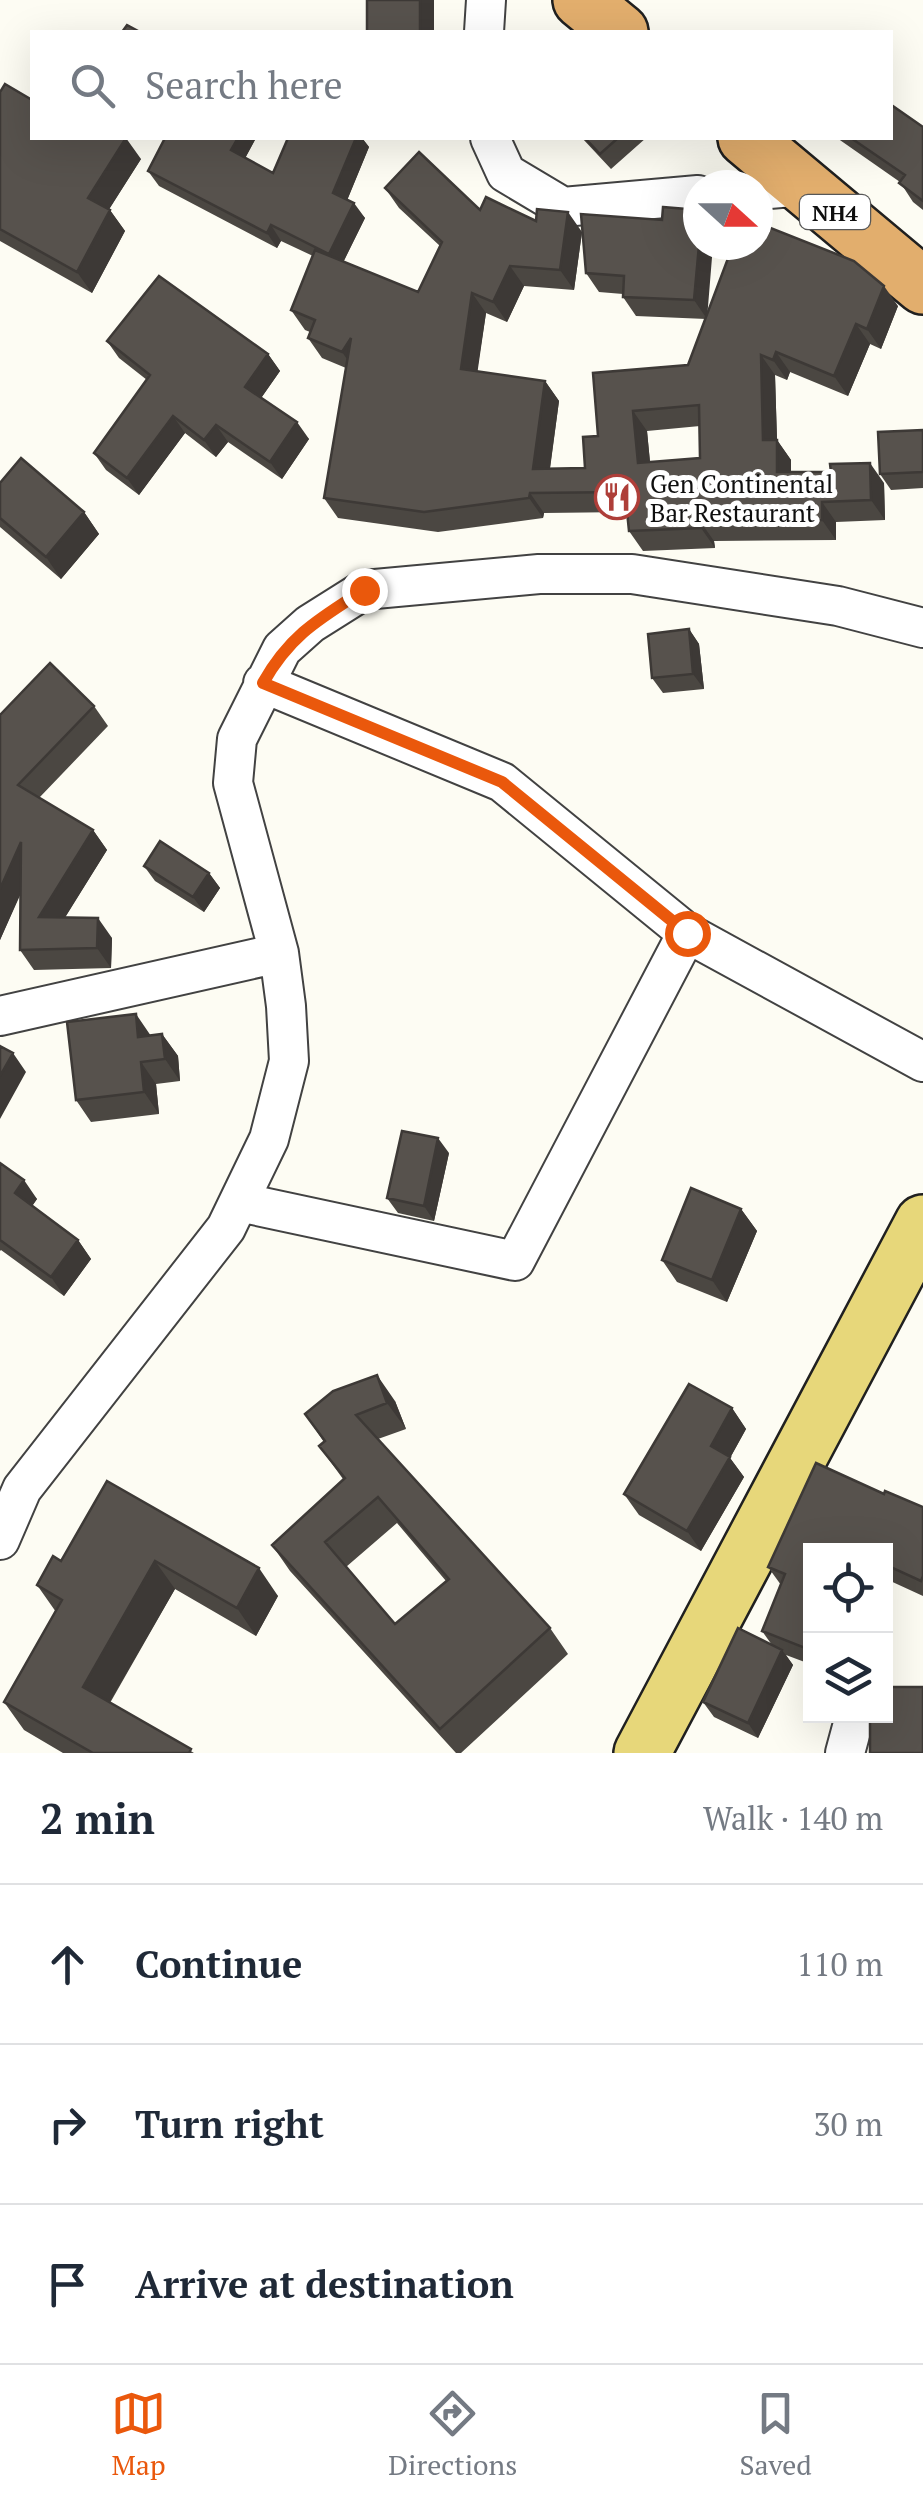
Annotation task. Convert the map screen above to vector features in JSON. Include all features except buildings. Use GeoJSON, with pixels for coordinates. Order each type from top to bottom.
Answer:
{"type":"FeatureCollection","features":[{"type":"Feature","properties":{"kind":"highway"},"geometry":{"type":"LineString","coordinates":[[581,0],[618,30]]}},
{"type":"Feature","properties":{"kind":"highway","name":"NH4"},"geometry":{"type":"LineString","coordinates":[[747,140],[781,188],[923,286]]}},
{"type":"Feature","properties":{"kind":"main road"},"geometry":{"type":"LineString","coordinates":[[642,1753],[923,1223]]}},
{"type":"Feature","properties":{"kind":"street"},"geometry":{"type":"LineString","coordinates":[[484,30],[486,0]]}},
{"type":"Feature","properties":{"kind":"street"},"geometry":{"type":"LineString","coordinates":[[491,140],[506,173],[563,206],[683,196]]}},
{"type":"Feature","properties":{"kind":"street"},"geometry":{"type":"LineString","coordinates":[[0,1540],[22,1489],[226,1228],[269,1139],[288,1061],[278,954],[233,783],[237,739],[282,649],[310,624],[364,590],[539,574],[632,574],[838,606],[923,628]]}},
{"type":"Feature","properties":{"kind":"street"},"geometry":{"type":"LineString","coordinates":[[263,683],[502,782],[687,933],[923,1062]]}},
{"type":"Feature","properties":{"kind":"street"},"geometry":{"type":"LineString","coordinates":[[239,1202],[515,1261],[687,933]]}},
{"type":"Feature","properties":{"kind":"street"},"geometry":{"type":"LineString","coordinates":[[0,1016],[278,954]]}},
{"type":"Feature","properties":{"kind":"street"},"geometry":{"type":"LineString","coordinates":[[846,1753],[853,1723]]}},
{"type":"Feature","properties":{"kind":"place","name":"Gen Continental Bar Restaurant"},"geometry":{"type":"Point","coordinates":[617,497]}},
{"type":"Feature","properties":{"kind":"route"},"geometry":{"type":"LineString","coordinates":[[364,590],[310,624],[282,649],[263,683],[502,782],[687,933]]}}]}
